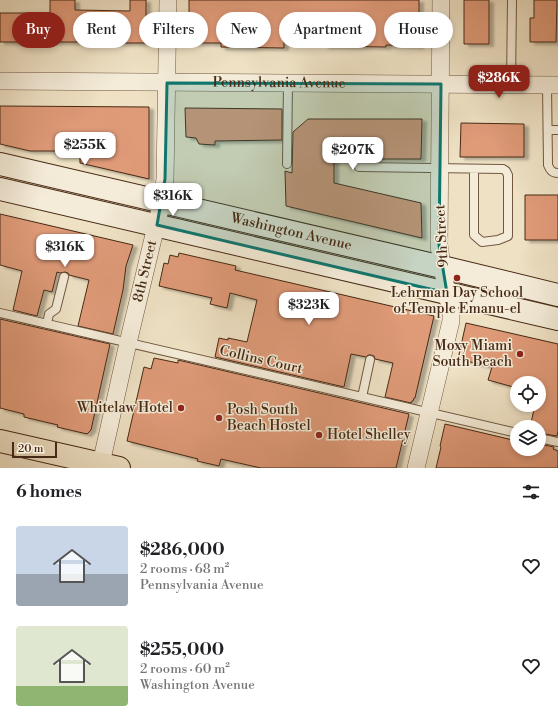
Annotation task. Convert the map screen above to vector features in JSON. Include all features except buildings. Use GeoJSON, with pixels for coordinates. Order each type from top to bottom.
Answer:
{"type":"FeatureCollection","features":[{"type":"Feature","properties":{"kind":"main road","name":"Washington Avenue"},"geometry":{"type":"LineString","coordinates":[[0,164],[558,295]]}},
{"type":"Feature","properties":{"kind":"main road","name":"Washington Avenue"},"geometry":{"type":"LineString","coordinates":[[0,189],[558,319]]}},
{"type":"Feature","properties":{"kind":"main road"},"geometry":{"type":"LineString","coordinates":[[0,441],[107,467]]}},
{"type":"Feature","properties":{"kind":"street","name":"8th Street"},"geometry":{"type":"LineString","coordinates":[[107,467],[128,343],[162,201],[165,179],[168,0]]}},
{"type":"Feature","properties":{"kind":"street","name":"9th Street"},"geometry":{"type":"LineString","coordinates":[[416,468],[451,321],[439,245],[441,0]]}},
{"type":"Feature","properties":{"kind":"street","name":"Pennsylvania Avenue"},"geometry":{"type":"LineString","coordinates":[[0,81],[553,85]]}},
{"type":"Feature","properties":{"kind":"lane"},"geometry":{"type":"LineString","coordinates":[[511,85],[512,0]]}},
{"type":"Feature","properties":{"kind":"lane"},"geometry":{"type":"LineString","coordinates":[[287,164],[288,83]]}},
{"type":"Feature","properties":{"kind":"lane"},"geometry":{"type":"LineString","coordinates":[[553,85],[548,130],[548,165],[550,170],[558,173]]}},
{"type":"Feature","properties":{"kind":"lane"},"geometry":{"type":"LineString","coordinates":[[548,130],[558,130]]}},
{"type":"Feature","properties":{"kind":"lane"},"geometry":{"type":"LineString","coordinates":[[359,167],[503,169],[508,175],[508,236],[498,240],[482,242],[474,235],[474,169]]}},
{"type":"Feature","properties":{"kind":"lane"},"geometry":{"type":"LineString","coordinates":[[47,324],[50,314],[56,309],[64,277]]}},
{"type":"Feature","properties":{"kind":"lane","name":"Collins Court"},"geometry":{"type":"LineString","coordinates":[[0,313],[510,431]]}},
{"type":"Feature","properties":{"kind":"lane"},"geometry":{"type":"LineString","coordinates":[[362,397],[370,360]]}},
{"type":"Feature","properties":{"kind":"lane"},"geometry":{"type":"LineString","coordinates":[[546,439],[558,442]]}},
{"type":"Feature","properties":{"kind":"highlighted area"},"geometry":{"type":"Polygon","coordinates":[[[167,83],[441,84],[439,245],[447,293],[157,225],[165,179],[167,83]]]}},
{"type":"Feature","properties":{"kind":"place","name":"Lehrman Day School of Temple Emanu-el"},"geometry":{"type":"Point","coordinates":[457,278]}},
{"type":"Feature","properties":{"kind":"place","name":"Moxy Miami South Beach"},"geometry":{"type":"Point","coordinates":[520,354]}},
{"type":"Feature","properties":{"kind":"place","name":"Whitelaw Hotel"},"geometry":{"type":"Point","coordinates":[181,408]}},
{"type":"Feature","properties":{"kind":"place","name":"Posh South Beach Hostel"},"geometry":{"type":"Point","coordinates":[219,418]}},
{"type":"Feature","properties":{"kind":"place","name":"Hotel Shelley"},"geometry":{"type":"Point","coordinates":[319,435]}}]}
